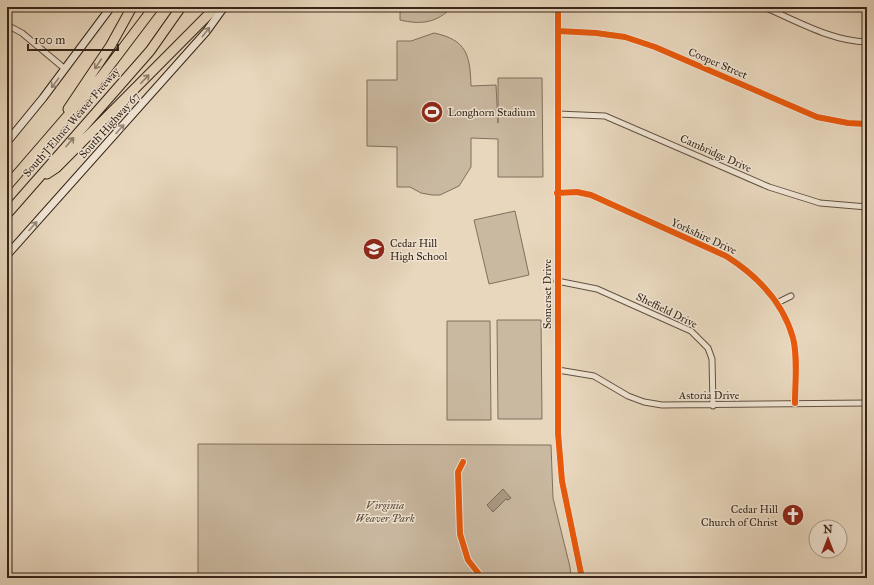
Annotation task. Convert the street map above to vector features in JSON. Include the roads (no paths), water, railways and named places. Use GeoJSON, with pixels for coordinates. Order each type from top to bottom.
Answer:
{"type":"FeatureCollection","features":[{"type":"Feature","properties":{"kind":"highway"},"geometry":{"type":"LineString","coordinates":[[57,129],[73,100],[111,45],[132,7]]}},
{"type":"Feature","properties":{"kind":"highway","name":"South J Elmer Weaver Freeway"},"geometry":{"type":"LineString","coordinates":[[7,186],[105,71],[154,7]]}},
{"type":"Feature","properties":{"kind":"highway","name":"South J Elmer Weaver Freeway"},"geometry":{"type":"LineString","coordinates":[[7,214],[150,51],[181,7]]}},
{"type":"Feature","properties":{"kind":"highway"},"geometry":{"type":"LineString","coordinates":[[35,182],[62,162],[216,7]]}},
{"type":"Feature","properties":{"kind":"main road"},"geometry":{"type":"LineString","coordinates":[[7,142],[65,69],[111,7]]}},
{"type":"Feature","properties":{"kind":"main road","name":"South Highway 67"},"geometry":{"type":"LineString","coordinates":[[7,255],[206,32],[224,7]]}},
{"type":"Feature","properties":{"kind":"street","name":"Somerset Drive"},"geometry":{"type":"LineString","coordinates":[[558,7],[558,433],[562,481],[582,578]]}},
{"type":"Feature","properties":{"kind":"street"},"geometry":{"type":"LineString","coordinates":[[764,7],[835,38],[852,42],[867,42]]}},
{"type":"Feature","properties":{"kind":"street"},"geometry":{"type":"LineString","coordinates":[[7,25],[22,33],[65,69]]}},
{"type":"Feature","properties":{"kind":"street","name":"Cooper Street"},"geometry":{"type":"LineString","coordinates":[[558,31],[596,33],[624,37],[655,47],[817,117],[848,123],[867,124]]}},
{"type":"Feature","properties":{"kind":"street","name":"Cambridge Drive"},"geometry":{"type":"LineString","coordinates":[[558,114],[605,116],[769,187],[820,203],[867,207]]}},
{"type":"Feature","properties":{"kind":"street","name":"Yorkshire Drive"},"geometry":{"type":"LineString","coordinates":[[557,193],[577,192],[591,195],[726,256],[746,269],[760,281],[777,303],[787,321],[793,338],[795,353],[795,403]]}},
{"type":"Feature","properties":{"kind":"street","name":"Sheffield Drive"},"geometry":{"type":"LineString","coordinates":[[557,281],[580,284],[598,289],[691,331],[708,348],[712,359],[713,406]]}},
{"type":"Feature","properties":{"kind":"street"},"geometry":{"type":"LineString","coordinates":[[777,303],[791,296]]}},
{"type":"Feature","properties":{"kind":"street","name":"Astoria Drive"},"geometry":{"type":"LineString","coordinates":[[558,370],[594,376],[628,396],[644,402],[662,405],[713,406],[795,403],[867,403]]}},
{"type":"Feature","properties":{"kind":"place","name":"Longhorn Stadium"},"geometry":{"type":"Point","coordinates":[432,112]}},
{"type":"Feature","properties":{"kind":"place","name":"Cedar Hill High School"},"geometry":{"type":"Point","coordinates":[374,249]}},
{"type":"Feature","properties":{"kind":"place","name":"Cedar Hill Church of Christ"},"geometry":{"type":"Point","coordinates":[793,515]}},
{"type":"Feature","properties":{"kind":"park label","name":"Virginia Weaver Park"},"geometry":{"type":"Point","coordinates":[385,511]}}]}
